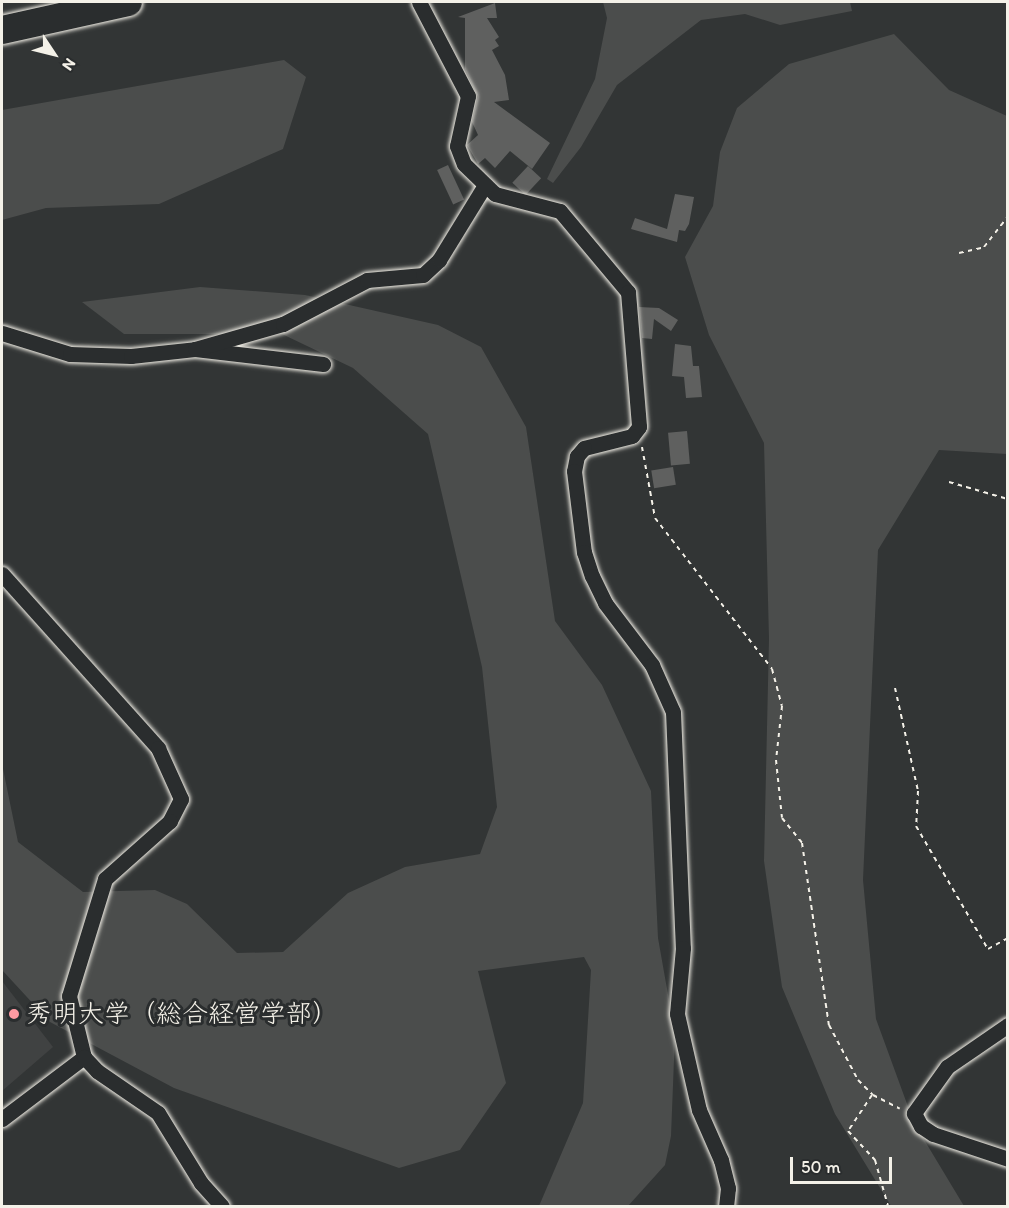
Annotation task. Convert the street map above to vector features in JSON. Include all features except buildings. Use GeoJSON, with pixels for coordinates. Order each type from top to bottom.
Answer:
{"type":"FeatureCollection","features":[{"type":"Feature","properties":{"kind":"highway"},"geometry":{"type":"LineString","coordinates":[[2,13],[50,2]]}},
{"type":"Feature","properties":{"kind":"highway"},"geometry":{"type":"LineString","coordinates":[[2,30],[128,2]]}},
{"type":"Feature","properties":{"kind":"street"},"geometry":{"type":"LineString","coordinates":[[419,2],[468,96],[458,154],[484,185],[508,200],[560,211],[627,292],[639,427],[632,436],[584,448],[577,456],[574,471],[584,552],[592,576],[604,603],[652,665],[673,712],[683,948],[677,1014],[699,1110],[722,1160],[728,1188],[726,1206]]}},
{"type":"Feature","properties":{"kind":"street"},"geometry":{"type":"LineString","coordinates":[[2,333],[70,354],[131,356],[195,350],[283,324],[367,280],[423,275],[440,260],[484,185]]}},
{"type":"Feature","properties":{"kind":"street"},"geometry":{"type":"LineString","coordinates":[[195,350],[323,364]]}},
{"type":"Feature","properties":{"kind":"street"},"geometry":{"type":"LineString","coordinates":[[2,573],[158,748],[181,799],[170,821],[105,879],[69,996],[84,1057],[97,1071],[158,1113],[201,1183],[222,1206]]}},
{"type":"Feature","properties":{"kind":"street"},"geometry":{"type":"LineString","coordinates":[[1008,1026],[946,1067],[914,1113],[916,1122],[933,1134],[1008,1159]]}},
{"type":"Feature","properties":{"kind":"street"},"geometry":{"type":"LineString","coordinates":[[2,1119],[84,1057]]}},
{"type":"Feature","properties":{"kind":"path"},"geometry":{"type":"LineString","coordinates":[[959,253],[984,247],[1008,216]]}},
{"type":"Feature","properties":{"kind":"path"},"geometry":{"type":"LineString","coordinates":[[639,427],[655,518],[772,669],[782,706],[776,760],[782,818],[802,843],[829,1025],[840,1052],[873,1095],[914,1113]]}},
{"type":"Feature","properties":{"kind":"path"},"geometry":{"type":"LineString","coordinates":[[949,482],[1008,499]]}},
{"type":"Feature","properties":{"kind":"path"},"geometry":{"type":"LineString","coordinates":[[895,688],[918,790],[916,825],[988,949],[1008,938]]}},
{"type":"Feature","properties":{"kind":"path"},"geometry":{"type":"LineString","coordinates":[[873,1095],[848,1131],[875,1160],[888,1206]]}},
{"type":"Feature","properties":{"kind":"shaded area"},"geometry":{"type":"Polygon","coordinates":[[[603,2],[850,2],[852,11],[780,25],[745,14],[701,20],[617,85],[581,147],[553,183],[547,179],[595,79],[607,18],[603,2]]]}},
{"type":"Feature","properties":{"kind":"shaded area"},"geometry":{"type":"Polygon","coordinates":[[[894,34],[949,90],[1007,116],[1007,454],[939,450],[878,550],[863,880],[876,1019],[914,1123],[964,1206],[891,1206],[835,1114],[782,987],[764,861],[769,639],[764,443],[709,335],[685,257],[713,206],[720,152],[737,108],[789,64],[894,34]]]}},
{"type":"Feature","properties":{"kind":"shaded area"},"geometry":{"type":"Polygon","coordinates":[[[284,60],[306,77],[283,149],[159,204],[46,208],[2,220],[2,110],[284,60]]]}},
{"type":"Feature","properties":{"kind":"shaded area"},"geometry":{"type":"Polygon","coordinates":[[[200,287],[305,295],[438,325],[481,347],[526,427],[555,621],[602,685],[651,791],[658,938],[675,1034],[671,1136],[665,1165],[628,1206],[539,1206],[583,1103],[591,970],[584,957],[478,971],[506,1083],[460,1150],[399,1168],[174,1088],[50,1022],[2,970],[2,764],[18,842],[83,892],[155,890],[187,904],[237,953],[283,952],[348,893],[405,867],[480,854],[497,807],[482,667],[428,434],[353,368],[282,334],[124,334],[82,302],[200,287]]]}},
{"type":"Feature","properties":{"kind":"shaded area","name":"秀明大学（総合経営学部）"},"geometry":{"type":"Polygon","coordinates":[[[2,981],[53,1047],[2,1091],[2,981]]]}},
{"type":"Feature","properties":{"kind":"place","name":"秀明大学（総合経営学部）"},"geometry":{"type":"Point","coordinates":[14,1014]}}]}
